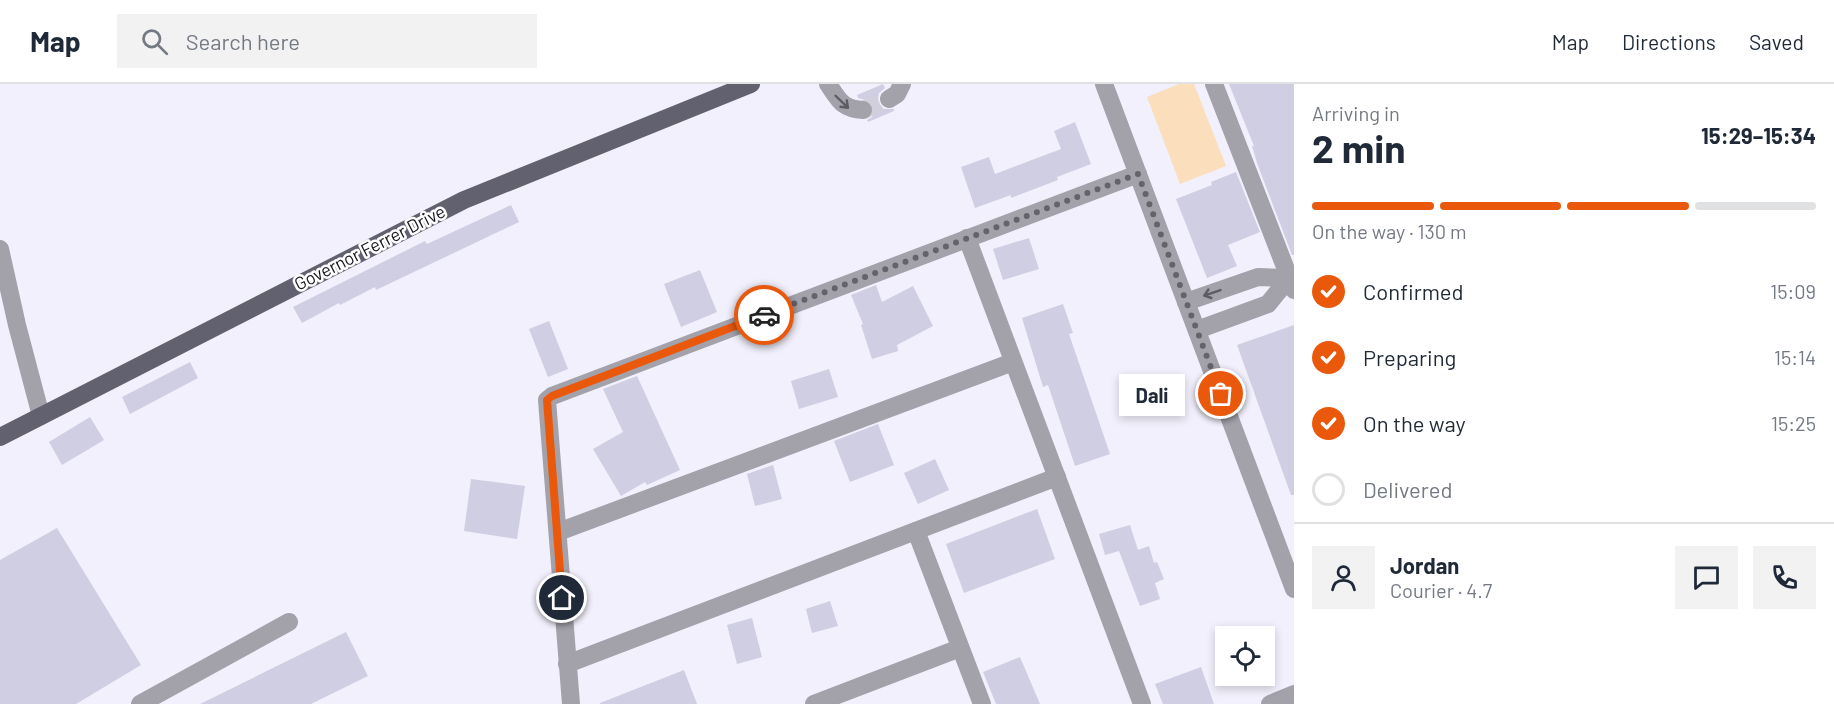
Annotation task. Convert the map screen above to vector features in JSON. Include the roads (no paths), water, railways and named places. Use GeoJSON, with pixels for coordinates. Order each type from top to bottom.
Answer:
{"type":"FeatureCollection","features":[{"type":"Feature","properties":{"kind":"main road","name":"Governor Ferrer Drive"},"geometry":{"type":"LineString","coordinates":[[0,437],[464,200],[751,84]]}},
{"type":"Feature","properties":{"kind":"street"},"geometry":{"type":"LineString","coordinates":[[828,84],[841,104],[851,110],[862,110]]}},
{"type":"Feature","properties":{"kind":"street"},"geometry":{"type":"LineString","coordinates":[[889,99],[897,94],[902,84]]}},
{"type":"Feature","properties":{"kind":"street"},"geometry":{"type":"LineString","coordinates":[[1104,84],[1294,589]]}},
{"type":"Feature","properties":{"kind":"street"},"geometry":{"type":"LineString","coordinates":[[1214,84],[1292,282]]}},
{"type":"Feature","properties":{"kind":"street"},"geometry":{"type":"LineString","coordinates":[[571,704],[547,400],[552,396],[1138,174]]}},
{"type":"Feature","properties":{"kind":"street"},"geometry":{"type":"LineString","coordinates":[[967,238],[1142,704]]}},
{"type":"Feature","properties":{"kind":"street"},"geometry":{"type":"LineString","coordinates":[[0,249],[41,417]]}},
{"type":"Feature","properties":{"kind":"street"},"geometry":{"type":"LineString","coordinates":[[1186,302],[1258,277],[1292,282]]}},
{"type":"Feature","properties":{"kind":"street"},"geometry":{"type":"LineString","coordinates":[[1197,330],[1268,304],[1292,282]]}},
{"type":"Feature","properties":{"kind":"street"},"geometry":{"type":"LineString","coordinates":[[558,532],[1013,363]]}},
{"type":"Feature","properties":{"kind":"street"},"geometry":{"type":"LineString","coordinates":[[567,664],[1057,477]]}},
{"type":"Feature","properties":{"kind":"street"},"geometry":{"type":"LineString","coordinates":[[916,531],[982,704]]}},
{"type":"Feature","properties":{"kind":"street"},"geometry":{"type":"LineString","coordinates":[[140,704],[289,622]]}},
{"type":"Feature","properties":{"kind":"street"},"geometry":{"type":"LineString","coordinates":[[814,704],[960,648]]}},
{"type":"Feature","properties":{"kind":"street"},"geometry":{"type":"LineString","coordinates":[[1270,704],[1294,694]]}},
{"type":"Feature","properties":{"kind":"tunnel"},"geometry":{"type":"LineString","coordinates":[[863,110],[889,99]]}},
{"type":"Feature","properties":{"kind":"place","name":"Dali"},"geometry":{"type":"Point","coordinates":[1221,394]}}]}
